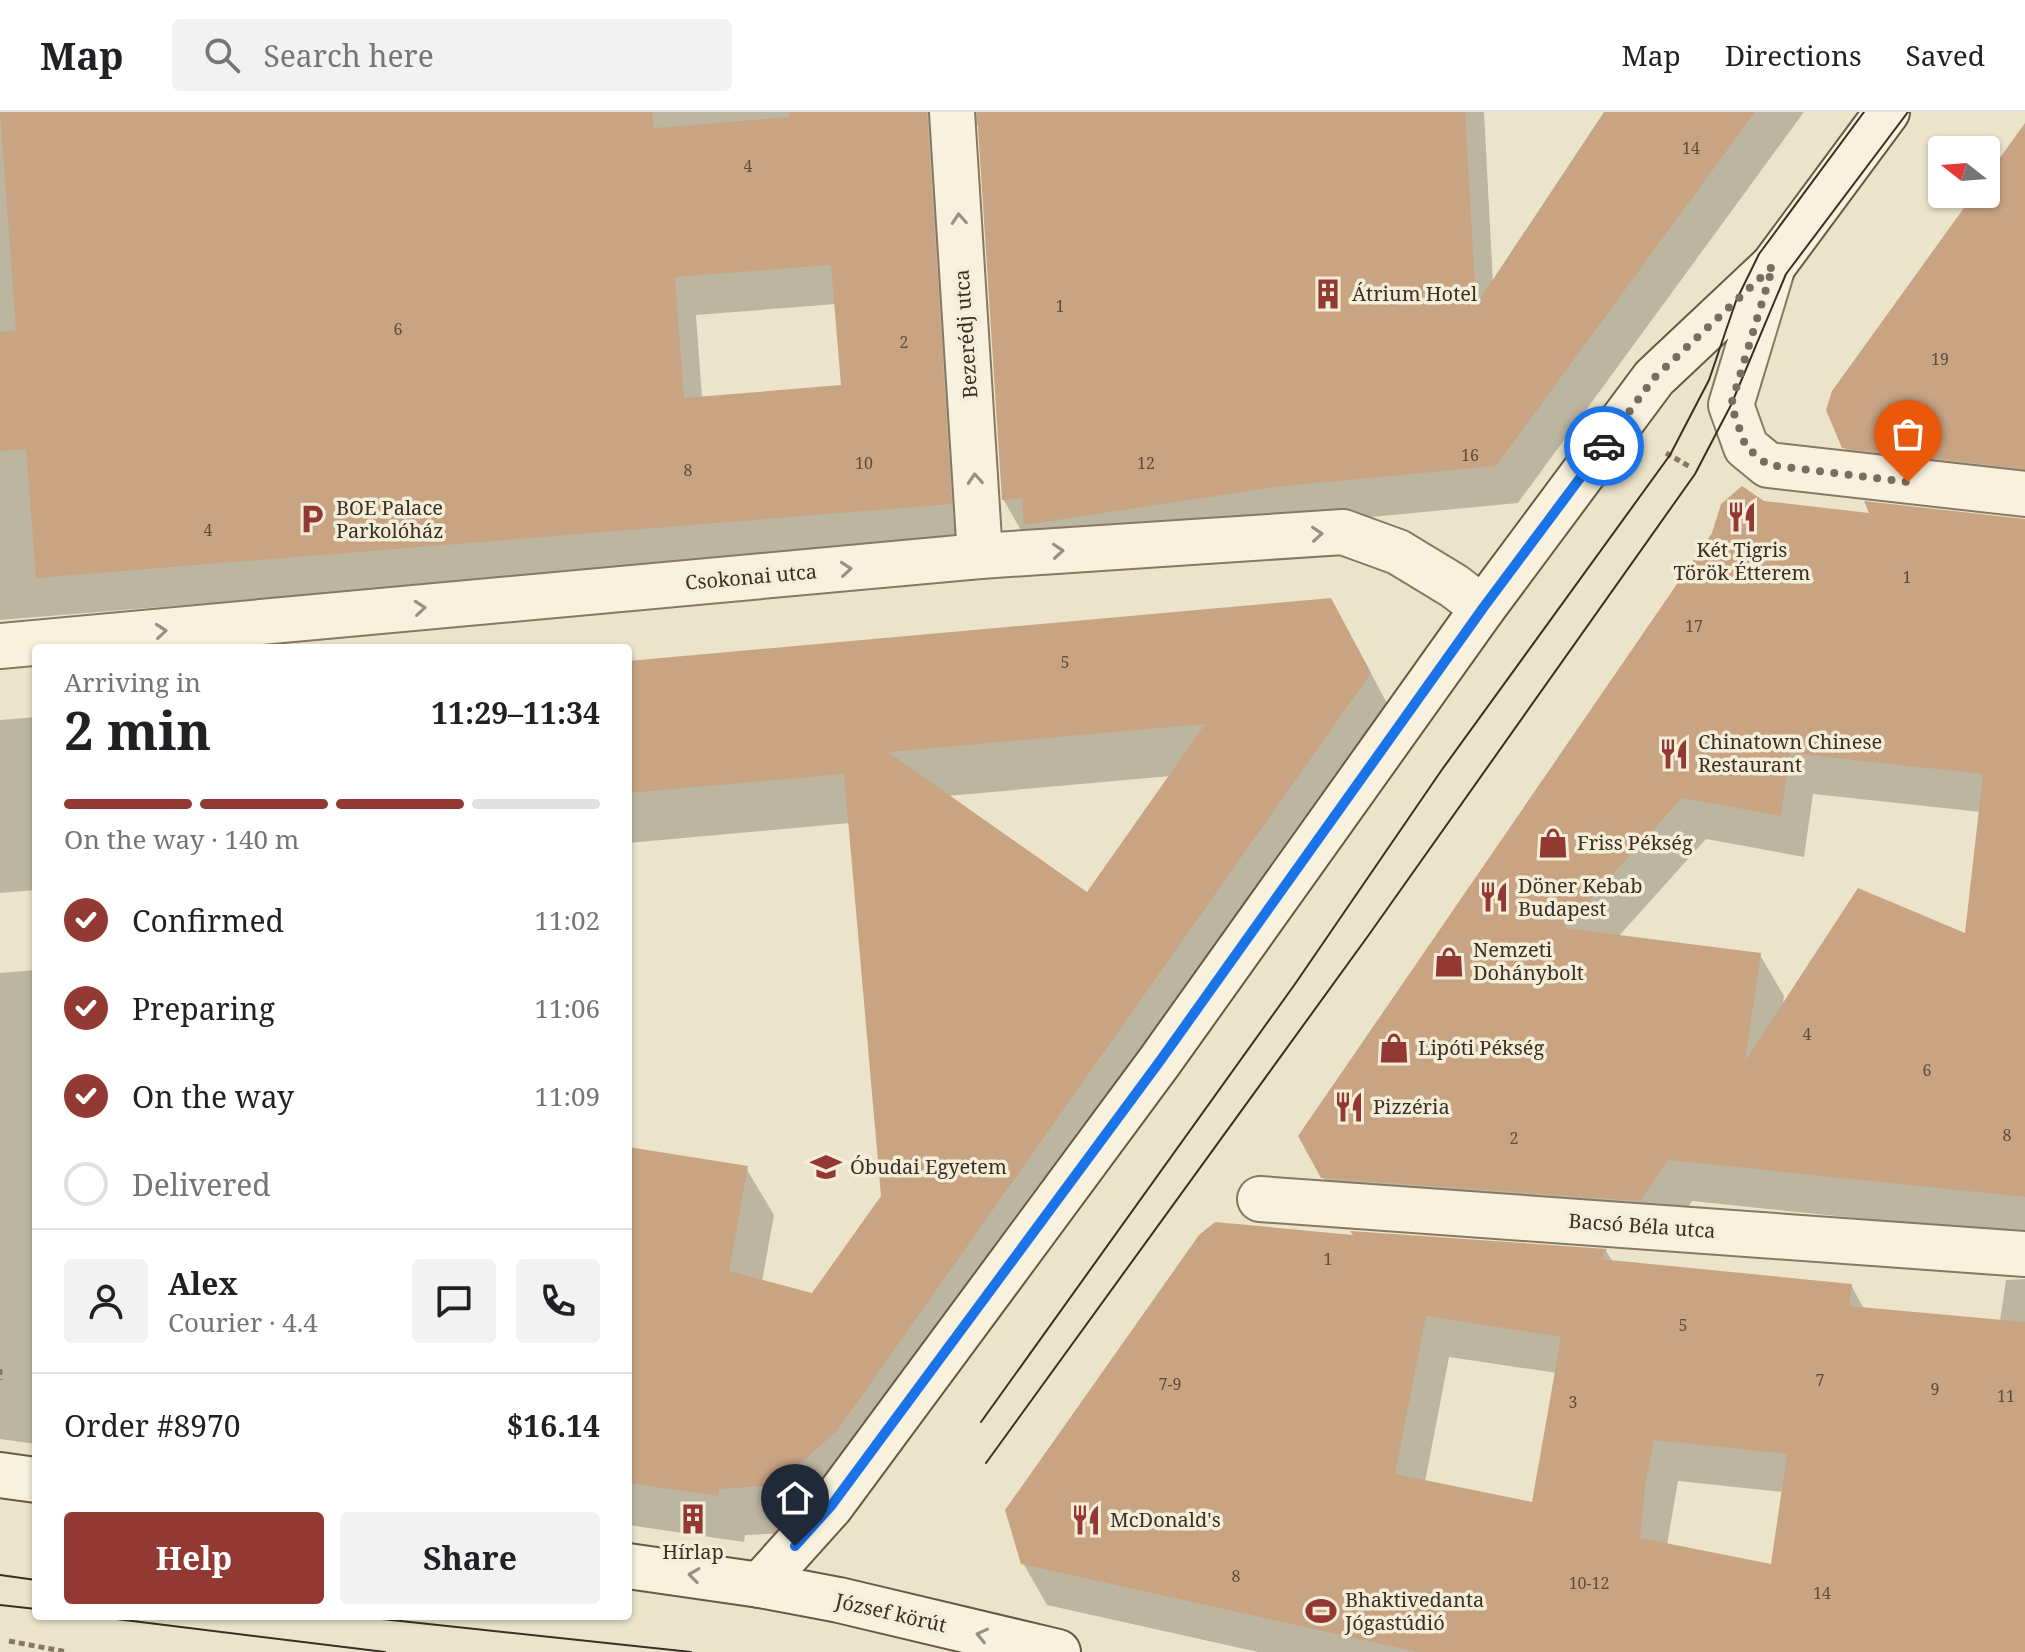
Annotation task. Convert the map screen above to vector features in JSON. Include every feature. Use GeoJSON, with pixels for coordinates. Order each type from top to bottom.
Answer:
{"type":"FeatureCollection","features":[{"type":"Feature","properties":{"kind":"street","name":"Bezerédj utca"},"geometry":{"type":"LineString","coordinates":[[952,112],[980,556]]}},
{"type":"Feature","properties":{"kind":"street"},"geometry":{"type":"LineString","coordinates":[[760,1585],[831,1506],[1160,1061],[1483,608],[1654,378],[1773,266],[1887,112]]}},
{"type":"Feature","properties":{"kind":"street"},"geometry":{"type":"LineString","coordinates":[[1773,266],[1731,405],[1746,447],[1768,465],[2025,494]]}},
{"type":"Feature","properties":{"kind":"street","name":"Csokonai utca"},"geometry":{"type":"LineString","coordinates":[[0,646],[980,556],[1343,532],[1398,552],[1454,586],[1483,608]]}},
{"type":"Feature","properties":{"kind":"street","name":"Bacsó Béla utca"},"geometry":{"type":"LineString","coordinates":[[1260,1199],[2025,1254]]}},
{"type":"Feature","properties":{"kind":"street"},"geometry":{"type":"LineString","coordinates":[[0,1475],[32,1479]]}},
{"type":"Feature","properties":{"kind":"street","name":"József körút"},"geometry":{"type":"LineString","coordinates":[[632,1567],[839,1600],[1058,1652]]}},
{"type":"Feature","properties":{"kind":"path"},"geometry":{"type":"LineString","coordinates":[[1660,449],[1697,471]]}},
{"type":"Feature","properties":{"kind":"path"},"geometry":{"type":"LineString","coordinates":[[0,1369],[0,1380]]}},
{"type":"Feature","properties":{"kind":"path"},"geometry":{"type":"LineString","coordinates":[[9,1641],[67,1652]]}},
{"type":"Feature","properties":{"kind":"building"},"geometry":{"type":"Polygon","coordinates":[[[0,112],[652,112],[654,128],[789,117],[789,112],[927,112],[952,504],[36,578],[26,449],[0,451],[0,332],[16,330],[0,112]],[[831,265],[675,277],[684,398],[841,385],[831,265]]]}},
{"type":"Feature","properties":{"kind":"building"},"geometry":{"type":"Polygon","coordinates":[[[977,112],[1465,112],[1476,305],[1604,112],[1755,112],[1496,466],[1276,487],[1024,525],[1022,498],[1002,500],[977,112]]]}},
{"type":"Feature","properties":{"kind":"building"},"geometry":{"type":"Polygon","coordinates":[[[2025,123],[2025,469],[1842,448],[1826,410],[1832,391],[1964,208],[2000,208],[2000,158],[2025,123]]]}},
{"type":"Feature","properties":{"kind":"building"},"geometry":{"type":"Polygon","coordinates":[[[1742,486],[1764,501],[1869,513],[1864,501],[2025,519],[2025,1197],[1668,1160],[1640,1201],[1321,1178],[1298,1136],[1712,533],[1721,504],[1742,486]],[[1790,753],[1781,816],[1682,798],[1564,928],[1761,953],[1745,1061],[1858,888],[1965,933],[1983,774],[1790,753]]]}},
{"type":"Feature","properties":{"kind":"building","name":"Óbudai Egyetem"},"geometry":{"type":"Polygon","coordinates":[[[1331,598],[1371,673],[837,1431],[801,1463],[763,1486],[719,1489],[718,1496],[632,1484],[632,1148],[748,1166],[729,1271],[812,1293],[881,1196],[844,774],[632,793],[632,661],[1331,598]],[[1205,724],[888,752],[1087,892],[1205,724]]]}},
{"type":"Feature","properties":{"kind":"building"},"geometry":{"type":"Polygon","coordinates":[[[1215,1222],[1353,1235],[1350,1231],[1607,1249],[1600,1259],[1852,1284],[1849,1306],[2025,1322],[2025,1652],[1417,1652],[1021,1564],[1005,1510],[1199,1235],[1215,1222]],[[1426,1316],[1395,1474],[1532,1502],[1561,1337],[1426,1316]],[[1654,1440],[1645,1486],[1640,1538],[1771,1564],[1787,1454],[1654,1440]]]}},
{"type":"Feature","properties":{"kind":"tram line"},"geometry":{"type":"LineString","coordinates":[[981,1422],[1295,984],[1441,771],[1670,455],[1709,380],[1736,301],[1759,254],[1864,112]]}},
{"type":"Feature","properties":{"kind":"tram line"},"geometry":{"type":"LineString","coordinates":[[986,1463],[1368,936],[1695,474],[1731,405],[1786,274],[1908,112]]}},
{"type":"Feature","properties":{"kind":"tram line"},"geometry":{"type":"LineString","coordinates":[[0,1575],[32,1579]]}},
{"type":"Feature","properties":{"kind":"tram line"},"geometry":{"type":"LineString","coordinates":[[0,1605],[32,1609]]}},
{"type":"Feature","properties":{"kind":"tram line"},"geometry":{"type":"LineString","coordinates":[[125,1620],[385,1652]]}},
{"type":"Feature","properties":{"kind":"tram line"},"geometry":{"type":"LineString","coordinates":[[391,1620],[691,1652]]}},
{"type":"Feature","properties":{"kind":"way so far"},"geometry":{"type":"LineString","coordinates":[[1604,446],[1654,378],[1773,266],[1731,405],[1746,447],[1768,465],[1908,482]]}},
{"type":"Feature","properties":{"kind":"place","name":"Átrium Hotel"},"geometry":{"type":"Point","coordinates":[1328,294]}},
{"type":"Feature","properties":{"kind":"place","name":"Két Tigris Török Étterem"},"geometry":{"type":"Point","coordinates":[1742,517]}},
{"type":"Feature","properties":{"kind":"place","name":"BOE Palace Parkolóház"},"geometry":{"type":"Point","coordinates":[312,519]}},
{"type":"Feature","properties":{"kind":"place","name":"Chinatown Chinese Restaurant"},"geometry":{"type":"Point","coordinates":[1674,754]}},
{"type":"Feature","properties":{"kind":"place","name":"Friss Pékség"},"geometry":{"type":"Point","coordinates":[1553,843]}},
{"type":"Feature","properties":{"kind":"place","name":"Döner Kebab Budapest"},"geometry":{"type":"Point","coordinates":[1494,897]}},
{"type":"Feature","properties":{"kind":"place","name":"Nemzeti Dohánybolt"},"geometry":{"type":"Point","coordinates":[1449,962]}},
{"type":"Feature","properties":{"kind":"place","name":"Lipóti Pékség"},"geometry":{"type":"Point","coordinates":[1394,1048]}},
{"type":"Feature","properties":{"kind":"place","name":"Pizzéria"},"geometry":{"type":"Point","coordinates":[1349,1107]}},
{"type":"Feature","properties":{"kind":"place","name":"Óbudai Egyetem"},"geometry":{"type":"Point","coordinates":[826,1167]}},
{"type":"Feature","properties":{"kind":"place","name":"Hírlap"},"geometry":{"type":"Point","coordinates":[693,1519]}},
{"type":"Feature","properties":{"kind":"place","name":"McDonald's"},"geometry":{"type":"Point","coordinates":[1086,1520]}},
{"type":"Feature","properties":{"kind":"place","name":"Bhaktivedanta Jógastúdió"},"geometry":{"type":"Point","coordinates":[1321,1611]}},
{"type":"Feature","properties":{"kind":"route"},"geometry":{"type":"LineString","coordinates":[[795,1546],[831,1506],[1160,1061],[1483,608],[1604,446]]}}]}
